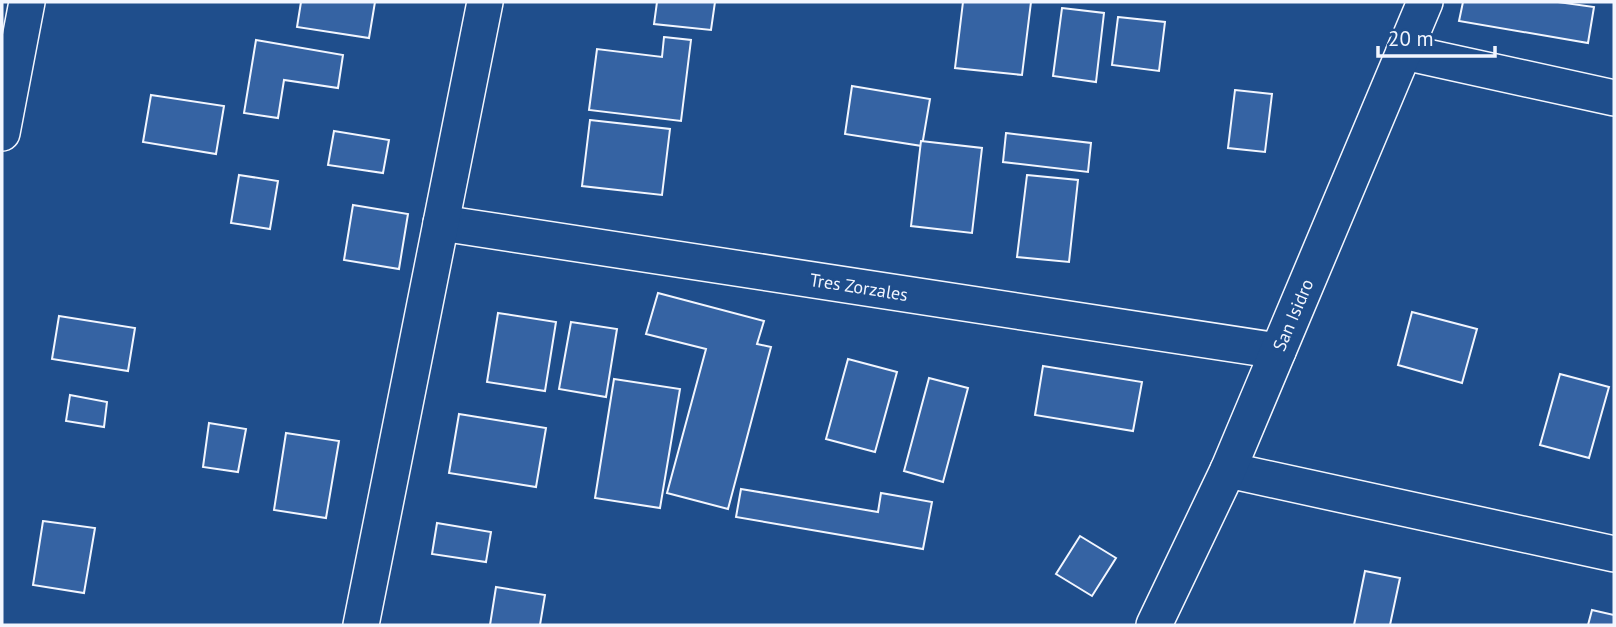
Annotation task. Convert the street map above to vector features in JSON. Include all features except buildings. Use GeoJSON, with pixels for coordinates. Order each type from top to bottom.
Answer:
{"type":"FeatureCollection","features":[{"type":"Feature","properties":{"kind":"street"},"geometry":{"type":"LineString","coordinates":[[2,134],[27,2]]}},
{"type":"Feature","properties":{"kind":"street"},"geometry":{"type":"LineString","coordinates":[[361,625],[485,2]]}},
{"type":"Feature","properties":{"kind":"street","name":"San Isidro"},"geometry":{"type":"LineString","coordinates":[[1154,625],[1228,470],[1425,2]]}},
{"type":"Feature","properties":{"kind":"street"},"geometry":{"type":"LineString","coordinates":[[1404,52],[1614,98]]}},
{"type":"Feature","properties":{"kind":"street","name":"Tres Zorzales"},"geometry":{"type":"LineString","coordinates":[[440,223],[1278,351]]}},
{"type":"Feature","properties":{"kind":"street"},"geometry":{"type":"LineString","coordinates":[[1228,470],[1614,554]]}}]}
